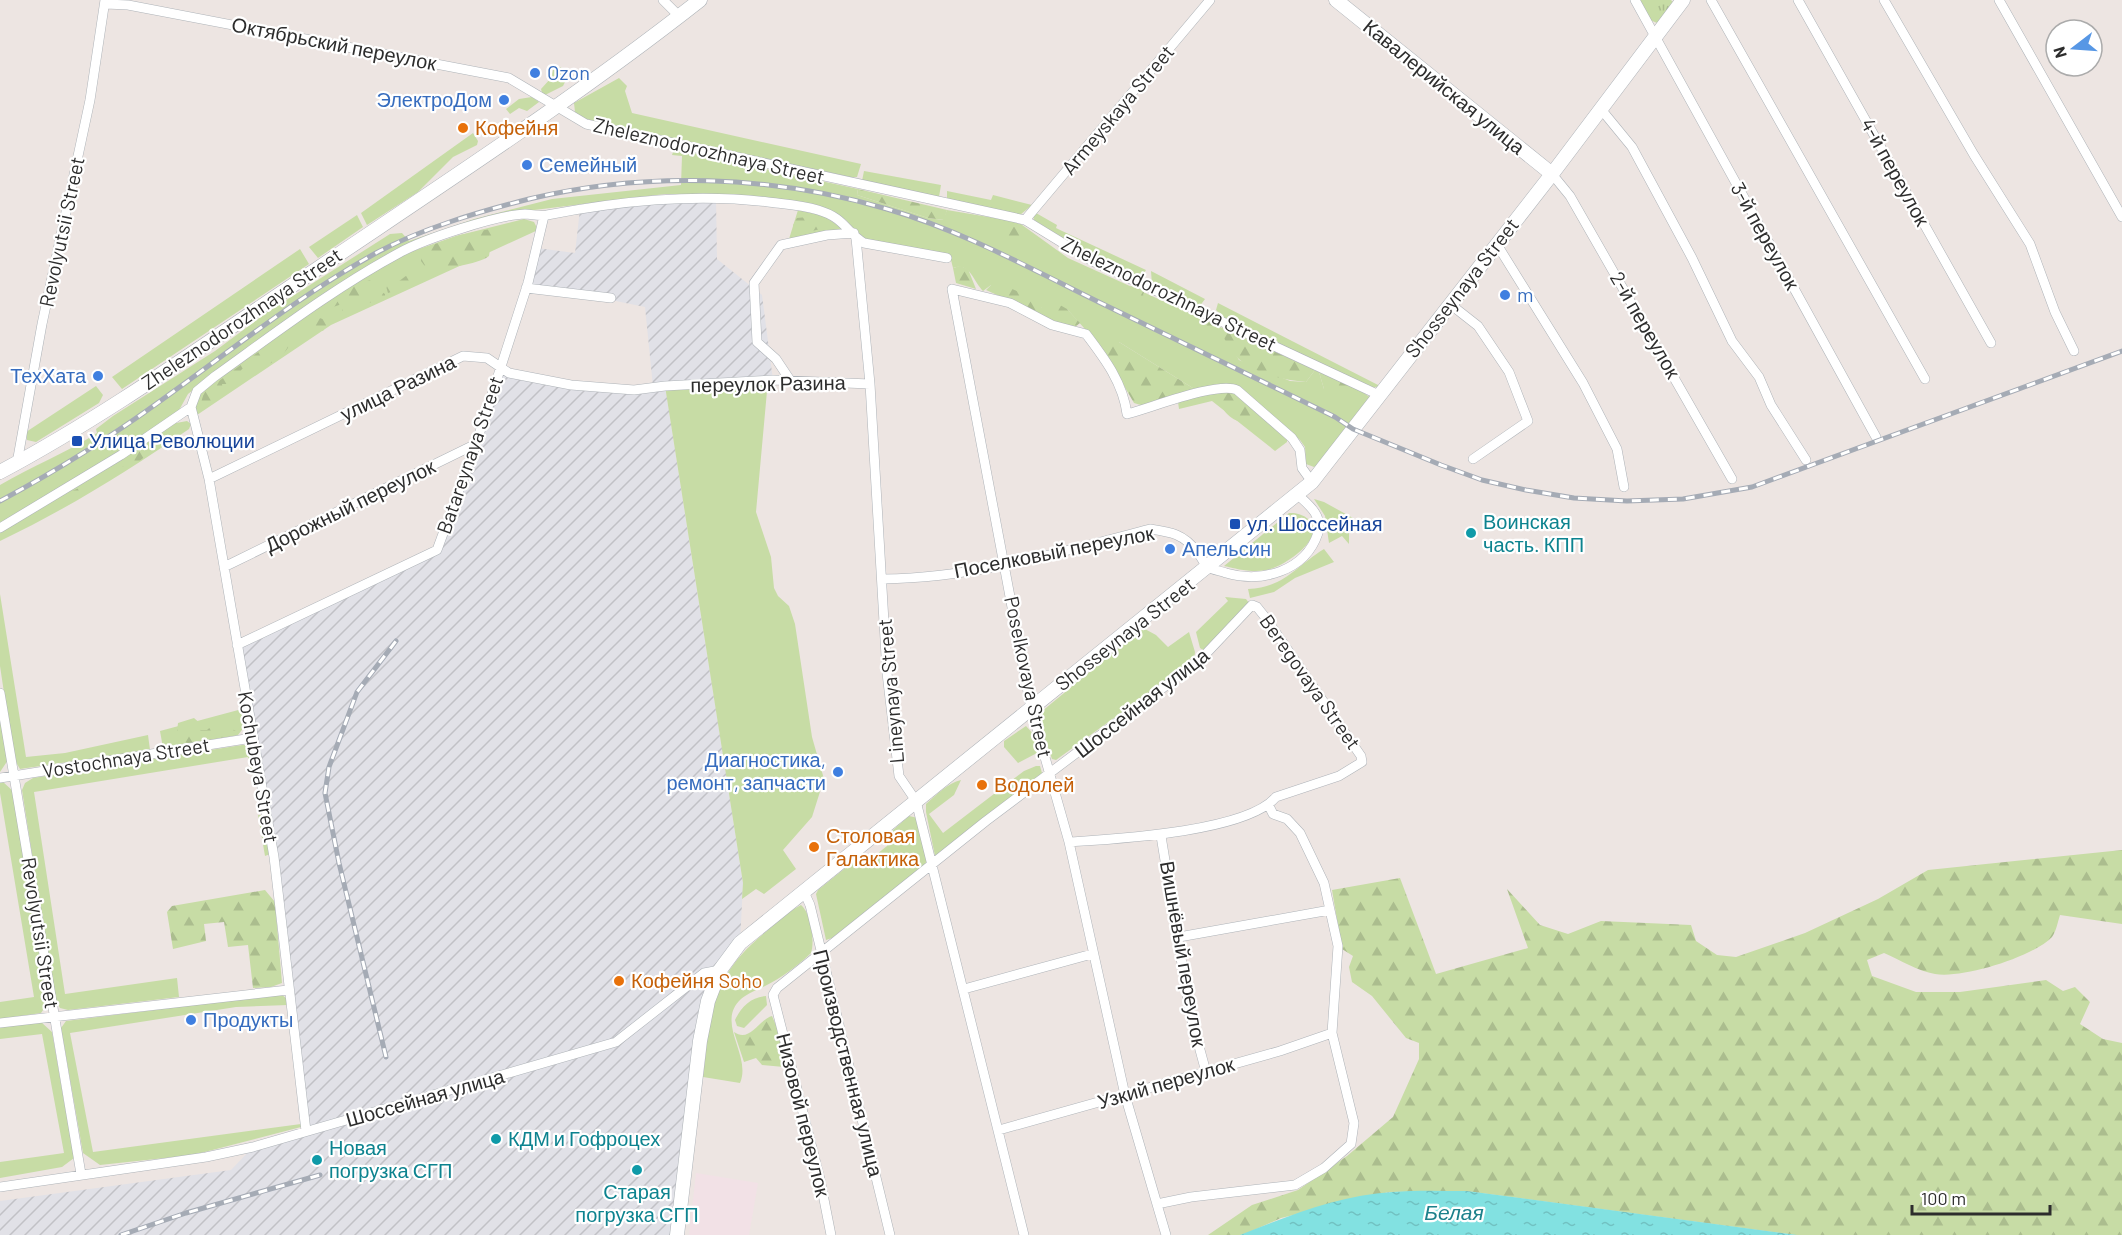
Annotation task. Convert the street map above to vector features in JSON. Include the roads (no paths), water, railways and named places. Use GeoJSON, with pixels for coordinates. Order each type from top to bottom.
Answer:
{"type":"FeatureCollection","features":[{"type":"Feature","properties":{"kind":"main road"},"geometry":{"type":"LineString","coordinates":[[554,106],[624,59],[700,0]]}},
{"type":"Feature","properties":{"kind":"main road","name":"Кавалерийская улица"},"geometry":{"type":"LineString","coordinates":[[1336,0],[1552,174]]}},
{"type":"Feature","properties":{"kind":"main road","name":"Shosseynaya Street"},"geometry":{"type":"LineString","coordinates":[[677,1235],[700,1041],[708,1001],[720,970],[740,943],[1031,708],[1209,568],[1312,482],[1552,174],[1683,0]]}},
{"type":"Feature","properties":{"kind":"main road","name":"Zheleznodorozhnaya Street"},"geometry":{"type":"LineString","coordinates":[[0,472],[122,400],[554,106]]}},
{"type":"Feature","properties":{"kind":"street"},"geometry":{"type":"LineString","coordinates":[[663,0],[679,16]]}},
{"type":"Feature","properties":{"kind":"street","name":"Armeyskaya Street"},"geometry":{"type":"LineString","coordinates":[[1025,220],[1210,0]]}},
{"type":"Feature","properties":{"kind":"street","name":"3-й переулок"},"geometry":{"type":"LineString","coordinates":[[1635,0],[1876,437]]}},
{"type":"Feature","properties":{"kind":"street"},"geometry":{"type":"LineString","coordinates":[[1711,0],[1926,379]]}},
{"type":"Feature","properties":{"kind":"street","name":"4-й переулок"},"geometry":{"type":"LineString","coordinates":[[1798,0],[1991,344]]}},
{"type":"Feature","properties":{"kind":"street"},"geometry":{"type":"LineString","coordinates":[[1884,0],[1974,155],[2030,244],[2055,312],[2074,351]]}},
{"type":"Feature","properties":{"kind":"street"},"geometry":{"type":"LineString","coordinates":[[1999,0],[2122,217]]}},
{"type":"Feature","properties":{"kind":"street","name":"Октябрьский переулок"},"geometry":{"type":"LineString","coordinates":[[106,2],[275,31],[327,44],[509,78],[554,106]]}},
{"type":"Feature","properties":{"kind":"street","name":"Revolyutsii Street"},"geometry":{"type":"LineString","coordinates":[[17,464],[42,324],[90,100],[106,2]]}},
{"type":"Feature","properties":{"kind":"street","name":"Zheleznodorozhnaya Street"},"geometry":{"type":"LineString","coordinates":[[554,106],[586,124],[1025,220],[1092,261],[1379,395]]}},
{"type":"Feature","properties":{"kind":"street"},"geometry":{"type":"LineString","coordinates":[[1600,108],[1632,147],[1692,258],[1732,341],[1760,377],[1771,405],[1806,460]]}},
{"type":"Feature","properties":{"kind":"street","name":"2-й переулок"},"geometry":{"type":"LineString","coordinates":[[1552,174],[1570,196],[1732,479]]}},
{"type":"Feature","properties":{"kind":"street","name":"Zheleznodorozhnaya Street"},"geometry":{"type":"LineString","coordinates":[[0,528],[121,455],[191,406],[197,391],[214,377],[339,287],[400,252],[490,222],[524,214],[544,216],[626,202],[691,197],[740,198],[817,209],[841,219],[855,235],[878,246],[946,258]]}},
{"type":"Feature","properties":{"kind":"street","name":"Batareynaya Street"},"geometry":{"type":"LineString","coordinates":[[237,645],[437,550],[476,444],[526,288],[544,216]]}},
{"type":"Feature","properties":{"kind":"street"},"geometry":{"type":"LineString","coordinates":[[790,380],[776,359],[757,342],[754,283],[781,245],[827,235],[855,235]]}},
{"type":"Feature","properties":{"kind":"street","name":"Lineynaya Street"},"geometry":{"type":"LineString","coordinates":[[855,235],[870,384],[887,672],[899,776],[916,801],[1024,1235]]}},
{"type":"Feature","properties":{"kind":"street"},"geometry":{"type":"LineString","coordinates":[[1496,243],[1583,383],[1617,449],[1623,487]]}},
{"type":"Feature","properties":{"kind":"street"},"geometry":{"type":"LineString","coordinates":[[526,288],[611,298]]}},
{"type":"Feature","properties":{"kind":"street","name":"Poselkovaya Street"},"geometry":{"type":"LineString","coordinates":[[1166,1235],[1125,1095],[1069,842],[1048,776],[1031,708],[952,289],[1010,303],[1052,325],[1086,334],[1114,374],[1124,394],[1127,414],[1213,388],[1230,387],[1237,390],[1292,438],[1300,450],[1302,468],[1312,482]]}},
{"type":"Feature","properties":{"kind":"street"},"geometry":{"type":"LineString","coordinates":[[1450,304],[1478,327],[1509,372],[1528,421],[1473,459]]}},
{"type":"Feature","properties":{"kind":"street","name":"улица Разина"},"geometry":{"type":"LineString","coordinates":[[209,479],[463,356],[487,358],[509,373],[571,385],[634,390],[665,386]]}},
{"type":"Feature","properties":{"kind":"street","name":"переулок Разина"},"geometry":{"type":"LineString","coordinates":[[665,386],[790,380],[870,384]]}},
{"type":"Feature","properties":{"kind":"street","name":"Kochubeya Street"},"geometry":{"type":"LineString","coordinates":[[191,406],[209,479],[274,857],[306,1131]]}},
{"type":"Feature","properties":{"kind":"street","name":"Дорожный переулок"},"geometry":{"type":"LineString","coordinates":[[224,567],[476,444]]}},
{"type":"Feature","properties":{"kind":"street"},"geometry":{"type":"LineString","coordinates":[[1209,568],[1240,577],[1270,576],[1303,558],[1315,541],[1319,529],[1317,515],[1298,495]]}},
{"type":"Feature","properties":{"kind":"street","name":"Поселковый переулок"},"geometry":{"type":"LineString","coordinates":[[883,579],[912,579],[1005,566],[1150,529],[1174,532],[1189,541],[1209,568]]}},
{"type":"Feature","properties":{"kind":"street","name":"Beregovaya Street"},"geometry":{"type":"LineString","coordinates":[[1252,605],[1257,607],[1265,617],[1361,756],[1362,762],[1339,776],[1276,797],[1269,806]]}},
{"type":"Feature","properties":{"kind":"street","name":"Шоссейная улица"},"geometry":{"type":"LineString","coordinates":[[773,995],[777,988],[931,864],[1200,660],[1252,605]]}},
{"type":"Feature","properties":{"kind":"street","name":"Revolyutsii Street"},"geometry":{"type":"LineString","coordinates":[[0,693],[81,1174]]}},
{"type":"Feature","properties":{"kind":"street","name":"Vostochnaya Street"},"geometry":{"type":"LineString","coordinates":[[0,778],[252,738]]}},
{"type":"Feature","properties":{"kind":"street"},"geometry":{"type":"LineString","coordinates":[[1069,842],[1161,836],[1233,819],[1269,806],[1273,814],[1287,819],[1300,833],[1324,884],[1338,946],[1332,1033],[1354,1123],[1351,1144],[1324,1168],[1295,1185],[1191,1197],[1157,1204]]}},
{"type":"Feature","properties":{"kind":"street","name":"Вишнёвый переулок"},"geometry":{"type":"LineString","coordinates":[[1161,836],[1190,1013],[1206,1072]]}},
{"type":"Feature","properties":{"kind":"street","name":"Производственная улица"},"geometry":{"type":"LineString","coordinates":[[804,892],[810,905],[820,955],[890,1235]]}},
{"type":"Feature","properties":{"kind":"street"},"geometry":{"type":"LineString","coordinates":[[1179,937],[1330,910]]}},
{"type":"Feature","properties":{"kind":"street"},"geometry":{"type":"LineString","coordinates":[[964,989],[1092,954]]}},
{"type":"Feature","properties":{"kind":"street","name":"Шоссейная улица"},"geometry":{"type":"LineString","coordinates":[[0,1187],[206,1158],[616,1042],[704,973],[720,970]]}},
{"type":"Feature","properties":{"kind":"street"},"geometry":{"type":"LineString","coordinates":[[0,1023],[288,990]]}},
{"type":"Feature","properties":{"kind":"street","name":"Низовой переулок"},"geometry":{"type":"LineString","coordinates":[[773,995],[820,1179],[831,1235]]}},
{"type":"Feature","properties":{"kind":"street","name":"Узкий переулок"},"geometry":{"type":"LineString","coordinates":[[999,1130],[1206,1072],[1332,1033]]}},
{"type":"Feature","properties":{"kind":"water","name":"Белая"},"geometry":{"type":"Polygon","coordinates":[[[1401,1191],[1467,1191],[1797,1235],[1240,1235],[1295,1214],[1353,1197],[1401,1191]]]}},
{"type":"Feature","properties":{"kind":"railway"},"geometry":{"type":"LineString","coordinates":[[0,501],[103,440],[320,286],[376,253],[432,228],[490,209],[573,190],[618,184],[708,181],[799,189],[843,198],[916,218],[1000,253],[1335,417],[1353,429],[1482,480],[1574,498],[1627,501],[1683,499],[1752,487],[2122,351]]}},
{"type":"Feature","properties":{"kind":"railway"},"geometry":{"type":"LineString","coordinates":[[386,1057],[339,863],[325,793],[329,767],[357,692],[396,641]]}},
{"type":"Feature","properties":{"kind":"railway"},"geometry":{"type":"LineString","coordinates":[[121,1235],[186,1213],[320,1175]]}},
{"type":"Feature","properties":{"kind":"place","name":"Ozon"},"geometry":{"type":"Point","coordinates":[535,73]}},
{"type":"Feature","properties":{"kind":"place","name":"ЭлектроДом"},"geometry":{"type":"Point","coordinates":[504,100]}},
{"type":"Feature","properties":{"kind":"place","name":"Кофейня"},"geometry":{"type":"Point","coordinates":[463,128]}},
{"type":"Feature","properties":{"kind":"place","name":"Семейный"},"geometry":{"type":"Point","coordinates":[527,165]}},
{"type":"Feature","properties":{"kind":"place","name":"m"},"geometry":{"type":"Point","coordinates":[1505,295]}},
{"type":"Feature","properties":{"kind":"place","name":"ТехХата"},"geometry":{"type":"Point","coordinates":[98,376]}},
{"type":"Feature","properties":{"kind":"place","name":"Улица Революции"},"geometry":{"type":"Point","coordinates":[77,441]}},
{"type":"Feature","properties":{"kind":"place","name":"ул. Шоссейная"},"geometry":{"type":"Point","coordinates":[1235,524]}},
{"type":"Feature","properties":{"kind":"place","name":"Воинская часть. КПП"},"geometry":{"type":"Point","coordinates":[1471,533]}},
{"type":"Feature","properties":{"kind":"place","name":"Апельсин"},"geometry":{"type":"Point","coordinates":[1170,549]}},
{"type":"Feature","properties":{"kind":"place","name":"Диагностика, ремонт, запчасти"},"geometry":{"type":"Point","coordinates":[838,772]}},
{"type":"Feature","properties":{"kind":"place","name":"Водолей"},"geometry":{"type":"Point","coordinates":[982,785]}},
{"type":"Feature","properties":{"kind":"place","name":"Столовая Галактика"},"geometry":{"type":"Point","coordinates":[814,847]}},
{"type":"Feature","properties":{"kind":"place","name":"Кофейня Soho"},"geometry":{"type":"Point","coordinates":[619,981]}},
{"type":"Feature","properties":{"kind":"place","name":"Продукты"},"geometry":{"type":"Point","coordinates":[191,1020]}},
{"type":"Feature","properties":{"kind":"place","name":"КДМ и Гофроцех"},"geometry":{"type":"Point","coordinates":[496,1139]}},
{"type":"Feature","properties":{"kind":"place","name":"Новая погрузка СГП"},"geometry":{"type":"Point","coordinates":[317,1160]}},
{"type":"Feature","properties":{"kind":"place","name":"Старая погрузка СГП"},"geometry":{"type":"Point","coordinates":[637,1170]}}]}
